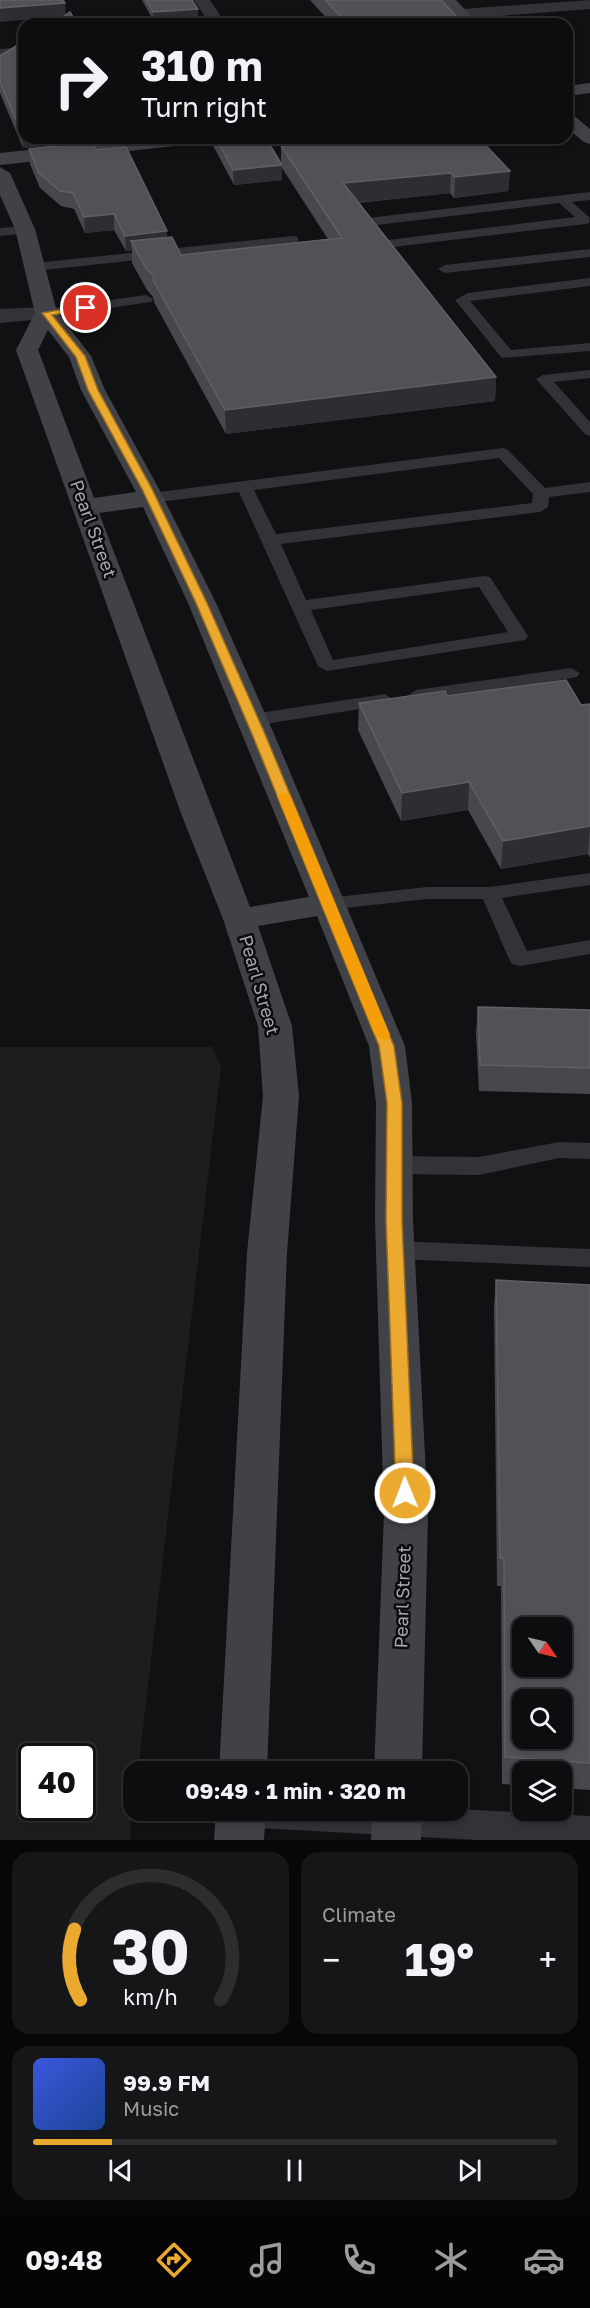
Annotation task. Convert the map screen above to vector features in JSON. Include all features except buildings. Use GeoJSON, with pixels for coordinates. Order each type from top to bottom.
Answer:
{"type":"FeatureCollection","features":[{"type":"Feature","properties":{"kind":"street"},"geometry":{"type":"LineString","coordinates":[[202,0],[214,18]]}},
{"type":"Feature","properties":{"kind":"street"},"geometry":{"type":"LineString","coordinates":[[447,0],[465,18]]}},
{"type":"Feature","properties":{"kind":"street"},"geometry":{"type":"LineString","coordinates":[[474,18],[590,4]]}},
{"type":"Feature","properties":{"kind":"street"},"geometry":{"type":"LineString","coordinates":[[573,90],[590,88]]}},
{"type":"Feature","properties":{"kind":"street"},"geometry":{"type":"LineString","coordinates":[[573,124],[590,138]]}},
{"type":"Feature","properties":{"kind":"street"},"geometry":{"type":"LineString","coordinates":[[0,159],[129,144]]}},
{"type":"Feature","properties":{"kind":"street","name":"Pearl Street"},"geometry":{"type":"LineString","coordinates":[[0,173],[25,230],[46,313],[80,356],[93,390],[151,498],[202,603],[387,1046],[393,1084],[395,1250],[406,1514],[398,1761]]}},
{"type":"Feature","properties":{"kind":"street"},"geometry":{"type":"LineString","coordinates":[[0,316],[46,313]]}},
{"type":"Feature","properties":{"kind":"street","name":"Pearl Street"},"geometry":{"type":"LineString","coordinates":[[46,313],[27,350],[239,919],[275,1026],[281,1096],[267,1253],[243,1761]]}},
{"type":"Feature","properties":{"kind":"street"},"geometry":{"type":"LineString","coordinates":[[85,507],[151,498]]}},
{"type":"Feature","properties":{"kind":"street"},"geometry":{"type":"LineString","coordinates":[[239,919],[327,904]]}},
{"type":"Feature","properties":{"kind":"lane"},"geometry":{"type":"LineString","coordinates":[[0,52],[18,50]]}},
{"type":"Feature","properties":{"kind":"lane"},"geometry":{"type":"LineString","coordinates":[[563,200],[585,220],[385,244],[368,222],[590,196]]}},
{"type":"Feature","properties":{"kind":"lane"},"geometry":{"type":"LineString","coordinates":[[0,232],[25,230]]}},
{"type":"Feature","properties":{"kind":"lane"},"geometry":{"type":"LineString","coordinates":[[35,267],[293,240]]}},
{"type":"Feature","properties":{"kind":"lane"},"geometry":{"type":"LineString","coordinates":[[445,269],[590,253]]}},
{"type":"Feature","properties":{"kind":"lane"},"geometry":{"type":"LineString","coordinates":[[590,282],[468,297],[462,300],[507,355],[590,347]]}},
{"type":"Feature","properties":{"kind":"lane"},"geometry":{"type":"LineString","coordinates":[[46,313],[146,299]]}},
{"type":"Feature","properties":{"kind":"lane"},"geometry":{"type":"LineString","coordinates":[[590,374],[543,379],[590,431]]}},
{"type":"Feature","properties":{"kind":"lane"},"geometry":{"type":"LineString","coordinates":[[151,498],[503,453],[541,493],[540,507],[271,540]]}},
{"type":"Feature","properties":{"kind":"lane"},"geometry":{"type":"LineString","coordinates":[[244,486],[271,540],[299,606],[327,666],[519,636],[484,581],[299,606]]}},
{"type":"Feature","properties":{"kind":"lane"},"geometry":{"type":"LineString","coordinates":[[541,493],[590,487]]}},
{"type":"Feature","properties":{"kind":"lane"},"geometry":{"type":"LineString","coordinates":[[252,720],[571,673]]}},
{"type":"Feature","properties":{"kind":"lane"},"geometry":{"type":"LineString","coordinates":[[327,904],[427,893],[490,893],[590,879]]}},
{"type":"Feature","properties":{"kind":"lane"},"geometry":{"type":"LineString","coordinates":[[490,893],[520,959],[590,946]]}},
{"type":"Feature","properties":{"kind":"lane"},"geometry":{"type":"LineString","coordinates":[[394,1165],[479,1166],[559,1150],[590,1151]]}},
{"type":"Feature","properties":{"kind":"lane"},"geometry":{"type":"LineString","coordinates":[[395,1250],[590,1258]]}},
{"type":"Feature","properties":{"kind":"lane"},"geometry":{"type":"LineString","coordinates":[[365,1821],[590,1831]]}},
{"type":"Feature","properties":{"kind":"shaded area"},"geometry":{"type":"Polygon","coordinates":[[[0,1047],[212,1047],[221,1066],[139,1761],[123,1761],[123,1821],[131,1821],[130,1840],[0,1840],[0,1047]]]}},
{"type":"Feature","properties":{"kind":"slow traffic"},"geometry":{"type":"LineString","coordinates":[[284,795],[327,904],[383,1035]]}},
{"type":"Feature","properties":{"kind":"route"},"geometry":{"type":"LineString","coordinates":[[86,308],[46,313],[80,356],[93,390],[147,489],[202,603],[259,734],[387,1046],[394,1103],[394,1220],[405,1493]]}}]}
